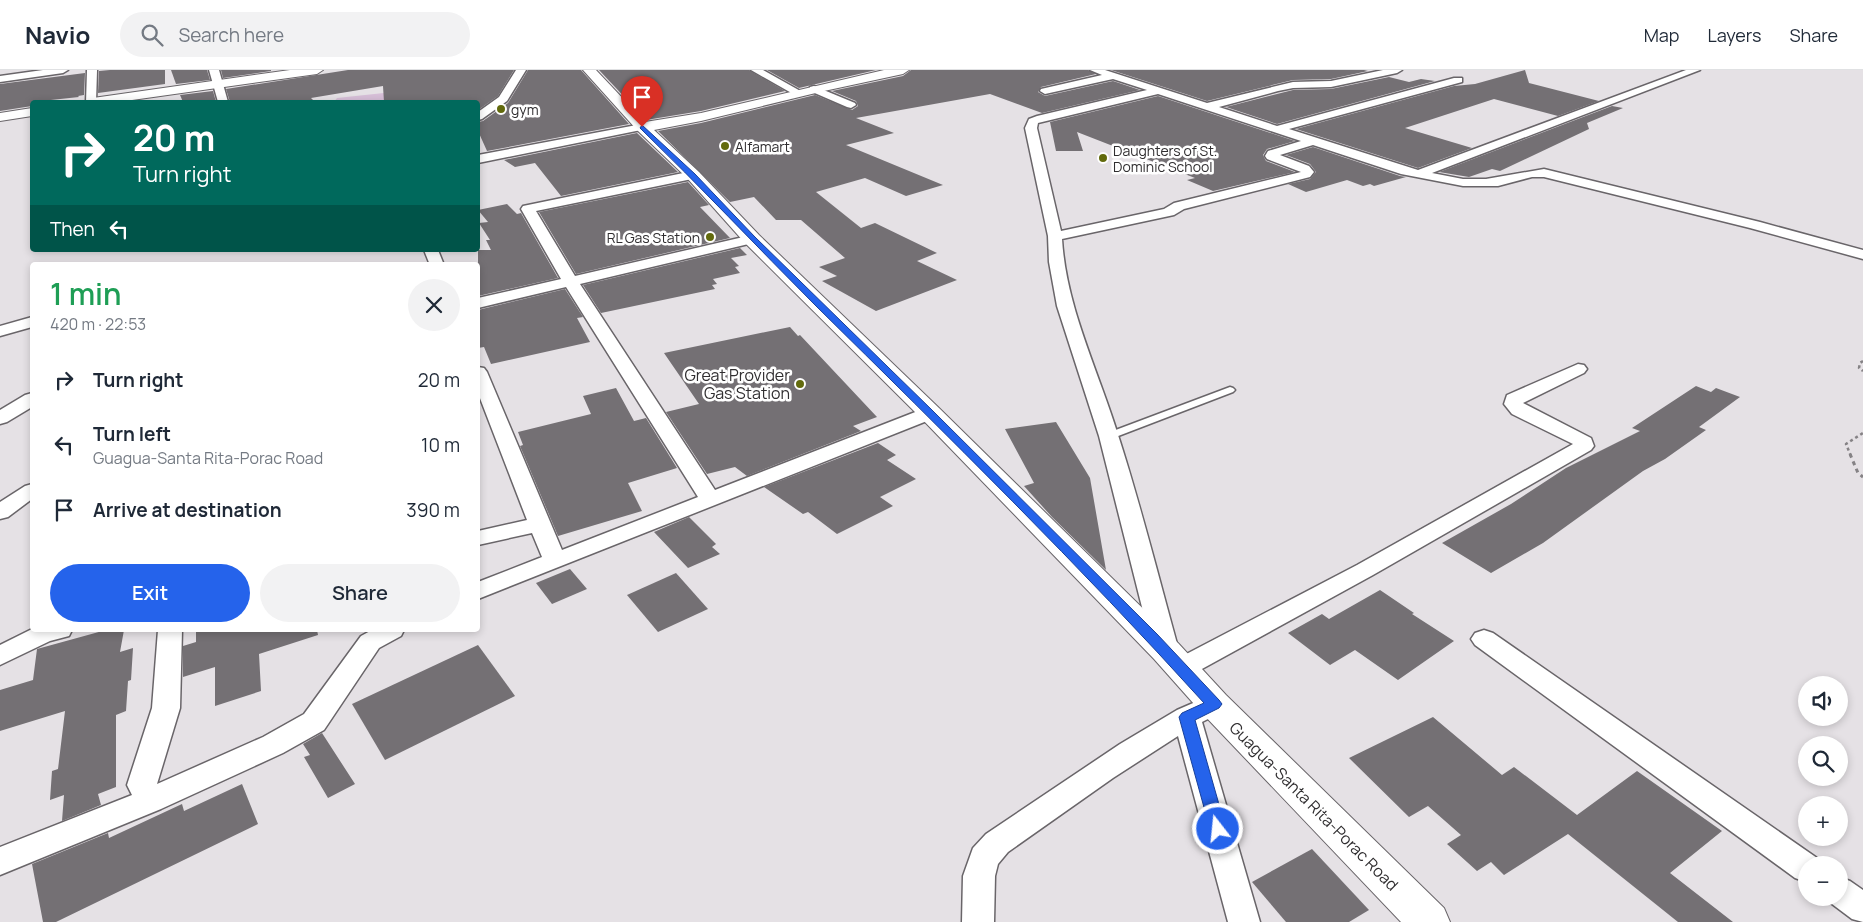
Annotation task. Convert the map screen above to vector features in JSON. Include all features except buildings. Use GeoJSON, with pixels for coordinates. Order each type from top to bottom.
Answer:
{"type":"FeatureCollection","features":[{"type":"Feature","properties":{"kind":"main road"},"geometry":{"type":"LineString","coordinates":[[107,100],[317,70]]}},
{"type":"Feature","properties":{"kind":"main road","name":"Guagua-Santa Rita-Porac Road"},"geometry":{"type":"LineString","coordinates":[[589,70],[642,127],[693,175],[752,239],[930,413],[1174,659],[1214,704],[1429,922]]}},
{"type":"Feature","properties":{"kind":"main road"},"geometry":{"type":"LineString","coordinates":[[642,127],[677,122],[903,70]]}},
{"type":"Feature","properties":{"kind":"main road"},"geometry":{"type":"LineString","coordinates":[[0,117],[30,112]]}},
{"type":"Feature","properties":{"kind":"street"},"geometry":{"type":"LineString","coordinates":[[0,79],[63,70]]}},
{"type":"Feature","properties":{"kind":"street"},"geometry":{"type":"LineString","coordinates":[[92,70],[92,100]]}},
{"type":"Feature","properties":{"kind":"street"},"geometry":{"type":"LineString","coordinates":[[214,70],[222,100]]}},
{"type":"Feature","properties":{"kind":"street"},"geometry":{"type":"LineString","coordinates":[[480,115],[502,98],[521,70]]}},
{"type":"Feature","properties":{"kind":"street"},"geometry":{"type":"LineString","coordinates":[[756,70],[799,93]]}},
{"type":"Feature","properties":{"kind":"street"},"geometry":{"type":"LineString","coordinates":[[1095,70],[1419,174],[1473,184],[1500,182],[1529,173],[1544,173],[1754,225],[1863,255]]}},
{"type":"Feature","properties":{"kind":"street"},"geometry":{"type":"LineString","coordinates":[[1209,106],[1277,88],[1294,85],[1331,84],[1397,70]]}},
{"type":"Feature","properties":{"kind":"street"},"geometry":{"type":"LineString","coordinates":[[1419,174],[1695,70]]}},
{"type":"Feature","properties":{"kind":"street"},"geometry":{"type":"LineString","coordinates":[[1045,91],[1113,76]]}},
{"type":"Feature","properties":{"kind":"street"},"geometry":{"type":"LineString","coordinates":[[1278,129],[1458,80]]}},
{"type":"Feature","properties":{"kind":"street"},"geometry":{"type":"LineString","coordinates":[[814,89],[851,105]]}},
{"type":"Feature","properties":{"kind":"street"},"geometry":{"type":"LineString","coordinates":[[1161,90],[1042,118],[1033,122],[1031,128],[1054,236],[1056,262],[1065,306],[1109,436],[1174,659],[1364,570],[1584,446],[1584,442],[1578,438],[1520,410],[1513,404],[1514,399],[1578,369]]}},
{"type":"Feature","properties":{"kind":"street"},"geometry":{"type":"LineString","coordinates":[[480,159],[642,127]]}},
{"type":"Feature","properties":{"kind":"street"},"geometry":{"type":"LineString","coordinates":[[1054,236],[1169,212],[1179,206],[1306,174],[1308,172],[1305,169],[1271,156],[1272,154],[1312,141]]}},
{"type":"Feature","properties":{"kind":"street"},"geometry":{"type":"LineString","coordinates":[[693,175],[528,209],[570,281],[710,499]]}},
{"type":"Feature","properties":{"kind":"street"},"geometry":{"type":"LineString","coordinates":[[480,303],[752,239]]}},
{"type":"Feature","properties":{"kind":"street"},"geometry":{"type":"LineString","coordinates":[[0,331],[30,323]]}},
{"type":"Feature","properties":{"kind":"street"},"geometry":{"type":"LineString","coordinates":[[480,377],[555,561]]}},
{"type":"Feature","properties":{"kind":"street"},"geometry":{"type":"LineString","coordinates":[[0,418],[30,401]]}},
{"type":"Feature","properties":{"kind":"street"},"geometry":{"type":"LineString","coordinates":[[480,590],[509,577],[555,561],[930,413]]}},
{"type":"Feature","properties":{"kind":"street"},"geometry":{"type":"LineString","coordinates":[[0,512],[30,491]]}},
{"type":"Feature","properties":{"kind":"street"},"geometry":{"type":"LineString","coordinates":[[480,538],[540,524]]}},
{"type":"Feature","properties":{"kind":"street"},"geometry":{"type":"LineString","coordinates":[[0,656],[43,634],[52,632]]}},
{"type":"Feature","properties":{"kind":"street"},"geometry":{"type":"LineString","coordinates":[[151,800],[142,785],[166,708],[170,632]]}},
{"type":"Feature","properties":{"kind":"street"},"geometry":{"type":"LineString","coordinates":[[0,861],[151,800],[273,745],[314,722],[370,642],[388,632]]}},
{"type":"Feature","properties":{"kind":"street"},"geometry":{"type":"LineString","coordinates":[[1484,639],[1798,862]]}},
{"type":"Feature","properties":{"kind":"street"},"geometry":{"type":"LineString","coordinates":[[978,922],[978,876],[984,858],[997,843],[1129,753],[1187,717],[1214,704]]}},
{"type":"Feature","properties":{"kind":"street"},"geometry":{"type":"LineString","coordinates":[[1187,717],[1244,922]]}},
{"type":"Feature","properties":{"kind":"street"},"geometry":{"type":"LineString","coordinates":[[1848,897],[1863,908]]}},
{"type":"Feature","properties":{"kind":"lane"},"geometry":{"type":"LineString","coordinates":[[1109,436],[1230,390]]}},
{"type":"Feature","properties":{"kind":"path"},"geometry":{"type":"LineString","coordinates":[[1863,361],[1860,363],[1859,368],[1863,371]]}},
{"type":"Feature","properties":{"kind":"path"},"geometry":{"type":"LineString","coordinates":[[1863,433],[1846,444],[1858,473],[1863,476]]}},
{"type":"Feature","properties":{"kind":"shaded area"},"geometry":{"type":"Polygon","coordinates":[[[393,92],[418,100],[336,100],[337,98],[393,92]]]}},
{"type":"Feature","properties":{"kind":"place","name":"gym"},"geometry":{"type":"Point","coordinates":[501,109]}},
{"type":"Feature","properties":{"kind":"place","name":"Alfamart"},"geometry":{"type":"Point","coordinates":[725,146]}},
{"type":"Feature","properties":{"kind":"place","name":"Daughters of St. Dominic School"},"geometry":{"type":"Point","coordinates":[1103,158]}},
{"type":"Feature","properties":{"kind":"place","name":"RL Gas Station"},"geometry":{"type":"Point","coordinates":[710,237]}},
{"type":"Feature","properties":{"kind":"place","name":"Great Provider Gas Station"},"geometry":{"type":"Point","coordinates":[800,384]}},
{"type":"Feature","properties":{"kind":"route"},"geometry":{"type":"LineString","coordinates":[[642,127],[693,175],[752,239],[930,413],[1153,637],[1214,704],[1187,717],[1218,829]]}}]}
